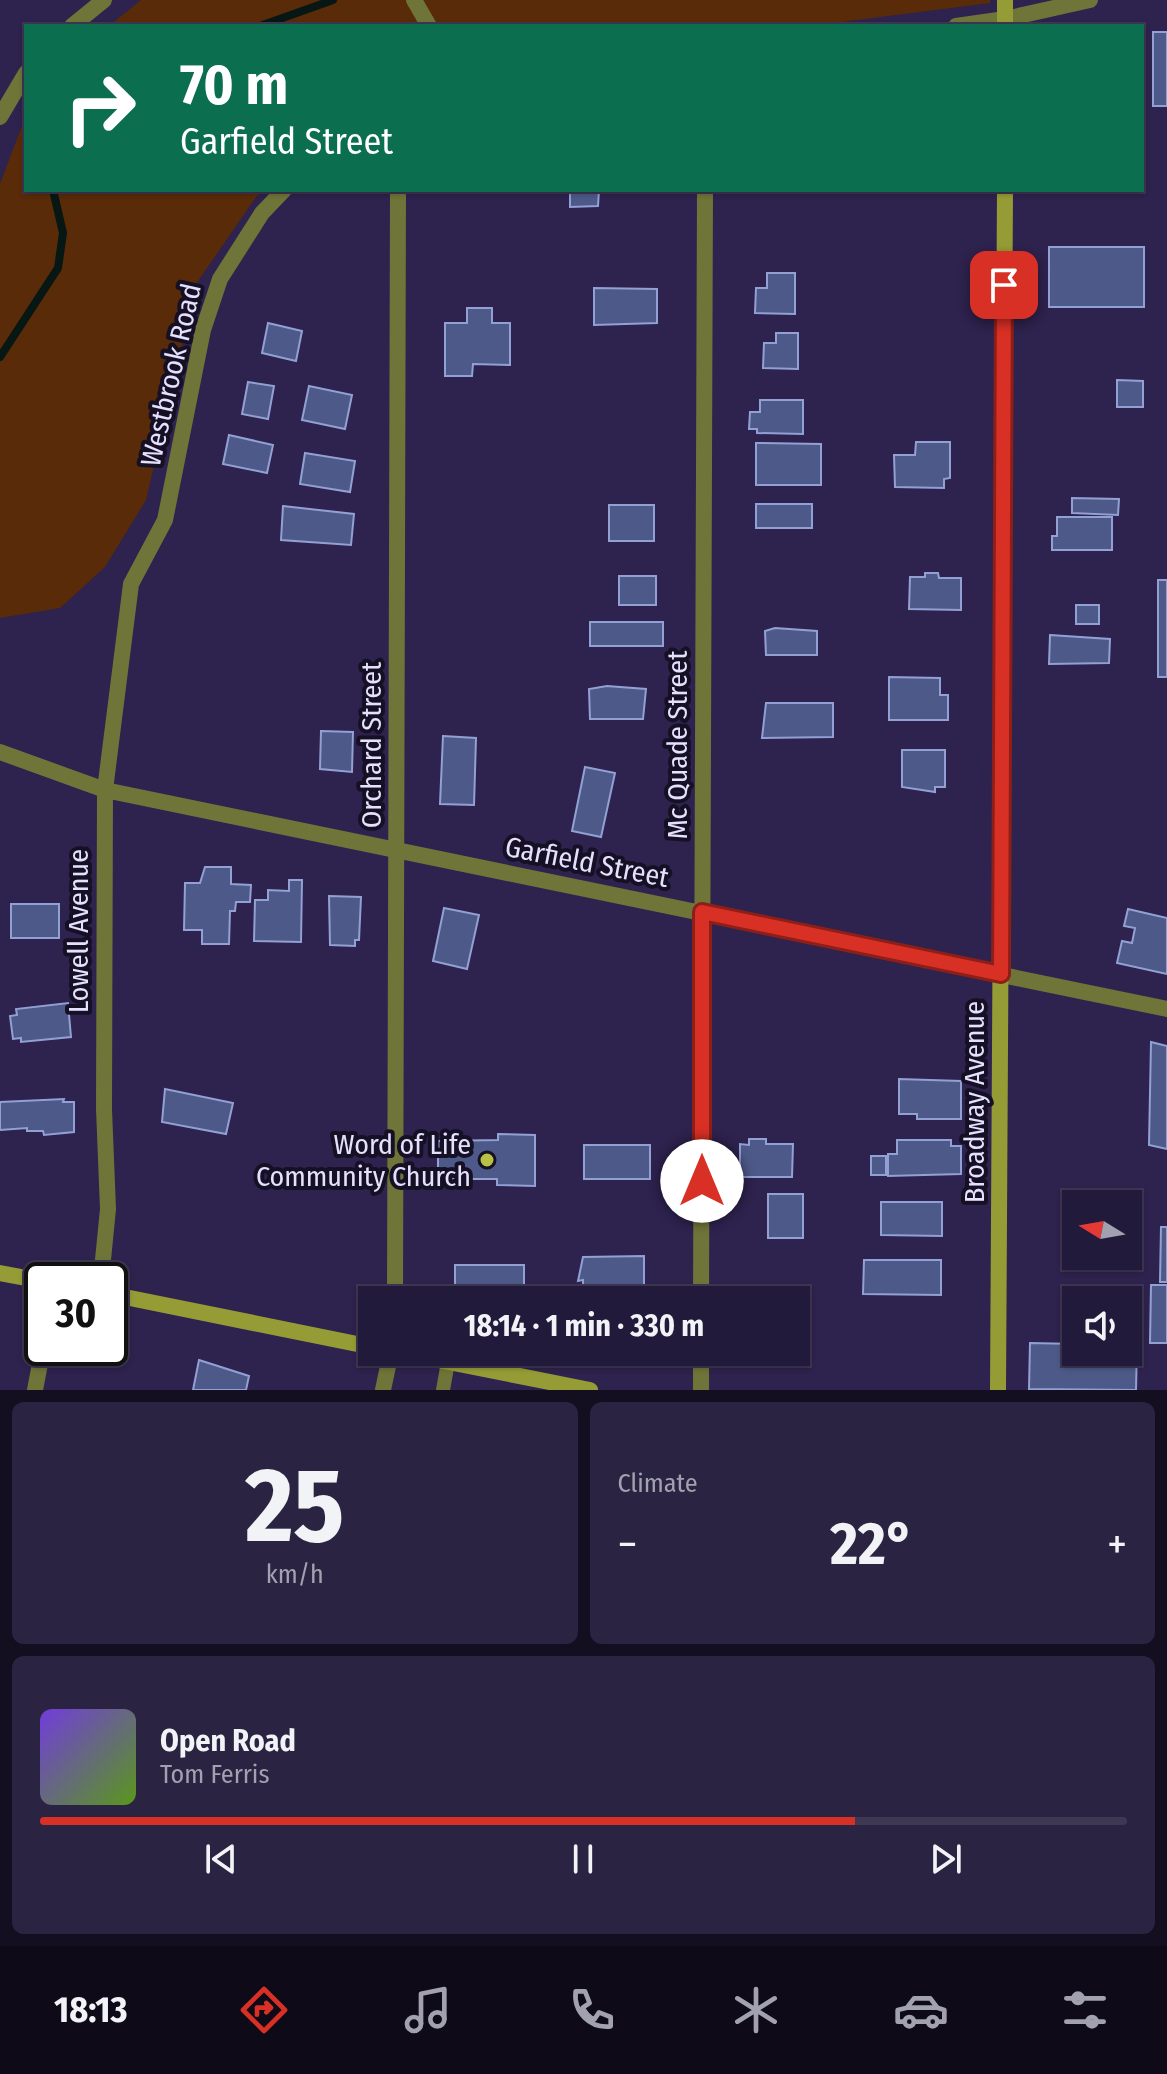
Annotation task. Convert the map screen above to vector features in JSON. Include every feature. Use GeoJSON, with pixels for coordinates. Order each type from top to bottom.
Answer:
{"type":"FeatureCollection","features":[{"type":"Feature","properties":{"kind":"street"},"geometry":{"type":"LineString","coordinates":[[74,24],[104,0]]}},
{"type":"Feature","properties":{"kind":"street"},"geometry":{"type":"LineString","coordinates":[[1005,0],[1005,23],[1090,0]]}},
{"type":"Feature","properties":{"kind":"street"},"geometry":{"type":"LineString","coordinates":[[416,4],[417,24]]}},
{"type":"Feature","properties":{"kind":"street"},"geometry":{"type":"LineString","coordinates":[[416,4],[428,24]]}},
{"type":"Feature","properties":{"kind":"street"},"geometry":{"type":"LineString","coordinates":[[0,117],[24,76]]}},
{"type":"Feature","properties":{"kind":"street","name":"Westbrook Road"},"geometry":{"type":"LineString","coordinates":[[131,584],[165,520],[203,330],[215,291],[231,256],[262,213],[282,192]]}},
{"type":"Feature","properties":{"kind":"street","name":"Orchard Street"},"geometry":{"type":"LineString","coordinates":[[395,1286],[398,192]]}},
{"type":"Feature","properties":{"kind":"street","name":"Mc Quade Street"},"geometry":{"type":"LineString","coordinates":[[701,1286],[705,192]]}},
{"type":"Feature","properties":{"kind":"street","name":"Broadway Avenue"},"geometry":{"type":"LineString","coordinates":[[998,1390],[1005,192]]}},
{"type":"Feature","properties":{"kind":"street","name":"Lowell Avenue"},"geometry":{"type":"LineString","coordinates":[[103,1262],[108,1209],[104,1093],[105,790],[131,584]]}},
{"type":"Feature","properties":{"kind":"street","name":"Garfield Street"},"geometry":{"type":"LineString","coordinates":[[0,752],[105,790],[1167,1009]]}},
{"type":"Feature","properties":{"kind":"street"},"geometry":{"type":"LineString","coordinates":[[0,1273],[24,1278]]}},
{"type":"Feature","properties":{"kind":"street"},"geometry":{"type":"LineString","coordinates":[[128,1298],[358,1344]]}},
{"type":"Feature","properties":{"kind":"street"},"geometry":{"type":"LineString","coordinates":[[35,1390],[40,1366]]}},
{"type":"Feature","properties":{"kind":"street"},"geometry":{"type":"LineString","coordinates":[[383,1390],[388,1366]]}},
{"type":"Feature","properties":{"kind":"street"},"geometry":{"type":"LineString","coordinates":[[468,1366],[590,1390]]}},
{"type":"Feature","properties":{"kind":"street"},"geometry":{"type":"LineString","coordinates":[[701,1366],[701,1390]]}},
{"type":"Feature","properties":{"kind":"lane"},"geometry":{"type":"LineString","coordinates":[[443,1390],[447,1366]]}},
{"type":"Feature","properties":{"kind":"shaded area"},"geometry":{"type":"Polygon","coordinates":[[[141,0],[990,0],[990,3],[826,24],[111,24],[141,0]]]}},
{"type":"Feature","properties":{"kind":"shaded area"},"geometry":{"type":"Polygon","coordinates":[[[24,120],[24,192],[263,192],[256,197],[196,284],[146,500],[105,567],[60,608],[0,618],[0,184],[24,120]]]}},
{"type":"Feature","properties":{"kind":"building"},"geometry":{"type":"Polygon","coordinates":[[[1153,32],[1167,32],[1167,106],[1153,106],[1153,32]]]}},
{"type":"Feature","properties":{"kind":"building"},"geometry":{"type":"Polygon","coordinates":[[[570,192],[599,192],[598,206],[570,207],[570,192]]]}},
{"type":"Feature","properties":{"kind":"building"},"geometry":{"type":"Polygon","coordinates":[[[1049,247],[1144,247],[1144,307],[1049,307],[1049,247]]]}},
{"type":"Feature","properties":{"kind":"building"},"geometry":{"type":"Polygon","coordinates":[[[767,273],[795,273],[795,314],[755,313],[756,288],[767,288],[767,273]]]}},
{"type":"Feature","properties":{"kind":"building"},"geometry":{"type":"Polygon","coordinates":[[[594,288],[657,289],[657,323],[594,325],[594,288]]]}},
{"type":"Feature","properties":{"kind":"building"},"geometry":{"type":"Polygon","coordinates":[[[467,308],[492,308],[492,323],[510,323],[510,365],[473,364],[472,376],[445,376],[445,323],[467,323],[467,308]]]}},
{"type":"Feature","properties":{"kind":"building"},"geometry":{"type":"Polygon","coordinates":[[[268,323],[302,331],[296,361],[262,353],[268,323]]]}},
{"type":"Feature","properties":{"kind":"building"},"geometry":{"type":"Polygon","coordinates":[[[776,333],[798,333],[798,369],[763,368],[764,343],[776,343],[776,333]]]}},
{"type":"Feature","properties":{"kind":"building"},"geometry":{"type":"Polygon","coordinates":[[[1117,380],[1143,381],[1143,407],[1117,407],[1117,380]]]}},
{"type":"Feature","properties":{"kind":"building"},"geometry":{"type":"Polygon","coordinates":[[[248,382],[274,386],[268,419],[242,414],[248,382]]]}},
{"type":"Feature","properties":{"kind":"building"},"geometry":{"type":"Polygon","coordinates":[[[309,386],[352,395],[345,429],[302,420],[309,386]]]}},
{"type":"Feature","properties":{"kind":"building"},"geometry":{"type":"Polygon","coordinates":[[[760,400],[803,400],[803,434],[757,433],[757,429],[749,429],[750,412],[760,412],[760,400]]]}},
{"type":"Feature","properties":{"kind":"building"},"geometry":{"type":"Polygon","coordinates":[[[229,435],[273,445],[267,473],[223,464],[229,435]]]}},
{"type":"Feature","properties":{"kind":"building"},"geometry":{"type":"Polygon","coordinates":[[[916,442],[950,442],[950,478],[944,479],[944,488],[895,487],[894,455],[915,455],[916,442]]]}},
{"type":"Feature","properties":{"kind":"building"},"geometry":{"type":"Polygon","coordinates":[[[756,443],[821,444],[821,485],[756,485],[756,443]]]}},
{"type":"Feature","properties":{"kind":"building"},"geometry":{"type":"Polygon","coordinates":[[[305,453],[355,461],[350,492],[300,484],[305,453]]]}},
{"type":"Feature","properties":{"kind":"building"},"geometry":{"type":"Polygon","coordinates":[[[1072,498],[1119,499],[1118,515],[1072,513],[1072,498]]]}},
{"type":"Feature","properties":{"kind":"building"},"geometry":{"type":"Polygon","coordinates":[[[756,504],[812,504],[812,528],[756,528],[756,504]]]}},
{"type":"Feature","properties":{"kind":"building"},"geometry":{"type":"Polygon","coordinates":[[[609,505],[654,505],[654,541],[609,541],[609,505]]]}},
{"type":"Feature","properties":{"kind":"building"},"geometry":{"type":"Polygon","coordinates":[[[283,506],[354,514],[351,545],[281,540],[283,506]]]}},
{"type":"Feature","properties":{"kind":"building"},"geometry":{"type":"Polygon","coordinates":[[[1057,517],[1112,517],[1112,550],[1052,550],[1052,536],[1057,536],[1057,517]]]}},
{"type":"Feature","properties":{"kind":"building"},"geometry":{"type":"Polygon","coordinates":[[[925,573],[938,573],[939,578],[961,578],[961,610],[909,609],[910,577],[925,577],[925,573]]]}},
{"type":"Feature","properties":{"kind":"building"},"geometry":{"type":"Polygon","coordinates":[[[619,576],[656,576],[656,605],[619,605],[619,576]]]}},
{"type":"Feature","properties":{"kind":"building"},"geometry":{"type":"Polygon","coordinates":[[[1158,580],[1167,580],[1167,677],[1158,677],[1158,580]]]}},
{"type":"Feature","properties":{"kind":"building"},"geometry":{"type":"Polygon","coordinates":[[[1076,605],[1099,605],[1099,624],[1076,624],[1076,605]]]}},
{"type":"Feature","properties":{"kind":"building"},"geometry":{"type":"Polygon","coordinates":[[[590,622],[663,622],[663,646],[590,646],[590,622]]]}},
{"type":"Feature","properties":{"kind":"building"},"geometry":{"type":"Polygon","coordinates":[[[775,628],[817,631],[817,655],[766,655],[765,631],[775,628]]]}},
{"type":"Feature","properties":{"kind":"building"},"geometry":{"type":"Polygon","coordinates":[[[1050,635],[1110,639],[1109,663],[1049,664],[1050,635]]]}},
{"type":"Feature","properties":{"kind":"building"},"geometry":{"type":"Polygon","coordinates":[[[889,677],[940,678],[940,695],[948,695],[948,720],[889,720],[889,677]]]}},
{"type":"Feature","properties":{"kind":"building"},"geometry":{"type":"Polygon","coordinates":[[[607,686],[646,689],[643,719],[590,719],[589,689],[607,686]]]}},
{"type":"Feature","properties":{"kind":"building"},"geometry":{"type":"Polygon","coordinates":[[[766,703],[833,703],[833,737],[762,738],[766,703]]]}},
{"type":"Feature","properties":{"kind":"building"},"geometry":{"type":"Polygon","coordinates":[[[321,731],[353,732],[352,772],[320,769],[321,731]]]}},
{"type":"Feature","properties":{"kind":"building"},"geometry":{"type":"Polygon","coordinates":[[[443,736],[476,738],[474,805],[440,804],[443,736]]]}},
{"type":"Feature","properties":{"kind":"building"},"geometry":{"type":"Polygon","coordinates":[[[902,750],[945,750],[945,787],[935,787],[935,792],[902,787],[902,750]]]}},
{"type":"Feature","properties":{"kind":"building"},"geometry":{"type":"Polygon","coordinates":[[[585,767],[615,773],[601,837],[572,831],[585,767]]]}},
{"type":"Feature","properties":{"kind":"building"},"geometry":{"type":"Polygon","coordinates":[[[205,867],[231,867],[231,884],[251,885],[250,902],[236,902],[235,911],[230,911],[229,944],[202,944],[202,930],[184,930],[185,883],[200,883],[205,867]]]}},
{"type":"Feature","properties":{"kind":"building"},"geometry":{"type":"Polygon","coordinates":[[[289,880],[302,880],[301,942],[254,941],[255,900],[268,900],[268,890],[289,891],[289,880]]]}},
{"type":"Feature","properties":{"kind":"building"},"geometry":{"type":"Polygon","coordinates":[[[329,896],[361,897],[359,940],[355,940],[355,946],[330,945],[329,896]]]}},
{"type":"Feature","properties":{"kind":"building"},"geometry":{"type":"Polygon","coordinates":[[[11,904],[59,904],[59,938],[11,938],[11,904]]]}},
{"type":"Feature","properties":{"kind":"building"},"geometry":{"type":"Polygon","coordinates":[[[444,908],[479,915],[467,969],[433,961],[444,908]]]}},
{"type":"Feature","properties":{"kind":"building"},"geometry":{"type":"Polygon","coordinates":[[[1128,909],[1167,918],[1167,974],[1117,963],[1122,941],[1132,943],[1135,928],[1124,926],[1128,909]]]}},
{"type":"Feature","properties":{"kind":"building"},"geometry":{"type":"Polygon","coordinates":[[[68,1003],[71,1037],[21,1042],[21,1038],[13,1039],[10,1016],[17,1015],[16,1009],[68,1003]]]}},
{"type":"Feature","properties":{"kind":"building"},"geometry":{"type":"Polygon","coordinates":[[[1151,1042],[1167,1046],[1167,1149],[1149,1145],[1151,1042]]]}},
{"type":"Feature","properties":{"kind":"building"},"geometry":{"type":"Polygon","coordinates":[[[899,1079],[961,1081],[961,1119],[917,1119],[917,1114],[899,1114],[899,1079]]]}},
{"type":"Feature","properties":{"kind":"building"},"geometry":{"type":"Polygon","coordinates":[[[165,1089],[233,1103],[226,1134],[162,1122],[165,1089]]]}},
{"type":"Feature","properties":{"kind":"building"},"geometry":{"type":"Polygon","coordinates":[[[64,1099],[63,1102],[74,1102],[74,1132],[44,1135],[43,1131],[27,1131],[27,1128],[0,1130],[0,1102],[64,1099]]]}},
{"type":"Feature","properties":{"kind":"building","name":"Word of Life Community Church"},"geometry":{"type":"Polygon","coordinates":[[[498,1134],[535,1135],[535,1186],[497,1185],[497,1179],[438,1179],[438,1141],[498,1140],[498,1134]]]}},
{"type":"Feature","properties":{"kind":"building"},"geometry":{"type":"Polygon","coordinates":[[[749,1139],[766,1139],[766,1144],[793,1144],[792,1177],[740,1177],[740,1144],[749,1145],[749,1139]]]}},
{"type":"Feature","properties":{"kind":"building"},"geometry":{"type":"Polygon","coordinates":[[[897,1140],[951,1140],[951,1146],[961,1146],[961,1174],[888,1176],[888,1154],[897,1154],[897,1140]]]}},
{"type":"Feature","properties":{"kind":"building"},"geometry":{"type":"Polygon","coordinates":[[[584,1145],[650,1145],[650,1179],[584,1179],[584,1145]]]}},
{"type":"Feature","properties":{"kind":"building"},"geometry":{"type":"Polygon","coordinates":[[[871,1156],[886,1156],[886,1175],[871,1175],[871,1156]]]}},
{"type":"Feature","properties":{"kind":"building"},"geometry":{"type":"Polygon","coordinates":[[[768,1194],[803,1194],[803,1238],[768,1238],[768,1194]]]}},
{"type":"Feature","properties":{"kind":"building"},"geometry":{"type":"Polygon","coordinates":[[[881,1202],[942,1202],[942,1236],[881,1235],[881,1202]]]}},
{"type":"Feature","properties":{"kind":"building"},"geometry":{"type":"Polygon","coordinates":[[[1161,1227],[1167,1227],[1167,1282],[1160,1282],[1161,1227]]]}},
{"type":"Feature","properties":{"kind":"building"},"geometry":{"type":"Polygon","coordinates":[[[644,1256],[644,1286],[583,1286],[583,1280],[578,1281],[583,1257],[644,1256]]]}},
{"type":"Feature","properties":{"kind":"building"},"geometry":{"type":"Polygon","coordinates":[[[864,1260],[941,1260],[941,1295],[863,1294],[864,1260]]]}},
{"type":"Feature","properties":{"kind":"building"},"geometry":{"type":"Polygon","coordinates":[[[455,1265],[524,1265],[524,1286],[455,1286],[455,1265]]]}},
{"type":"Feature","properties":{"kind":"building"},"geometry":{"type":"Polygon","coordinates":[[[1151,1285],[1167,1285],[1167,1343],[1150,1343],[1151,1285]]]}},
{"type":"Feature","properties":{"kind":"building"},"geometry":{"type":"Polygon","coordinates":[[[1030,1343],[1062,1344],[1062,1366],[1137,1366],[1136,1390],[1029,1389],[1030,1343]]]}},
{"type":"Feature","properties":{"kind":"building"},"geometry":{"type":"Polygon","coordinates":[[[199,1360],[249,1376],[246,1390],[193,1390],[199,1360]]]}},
{"type":"Feature","properties":{"kind":"waterway"},"geometry":{"type":"LineString","coordinates":[[266,24],[333,0]]}},
{"type":"Feature","properties":{"kind":"waterway"},"geometry":{"type":"LineString","coordinates":[[0,357],[58,268],[63,233],[53,192]]}},
{"type":"Feature","properties":{"kind":"place","name":"Word of Life Community Church"},"geometry":{"type":"Point","coordinates":[487,1160]}},
{"type":"Feature","properties":{"kind":"route"},"geometry":{"type":"LineString","coordinates":[[702,1181],[702,912],[1001,974],[1004,285]]}}]}
